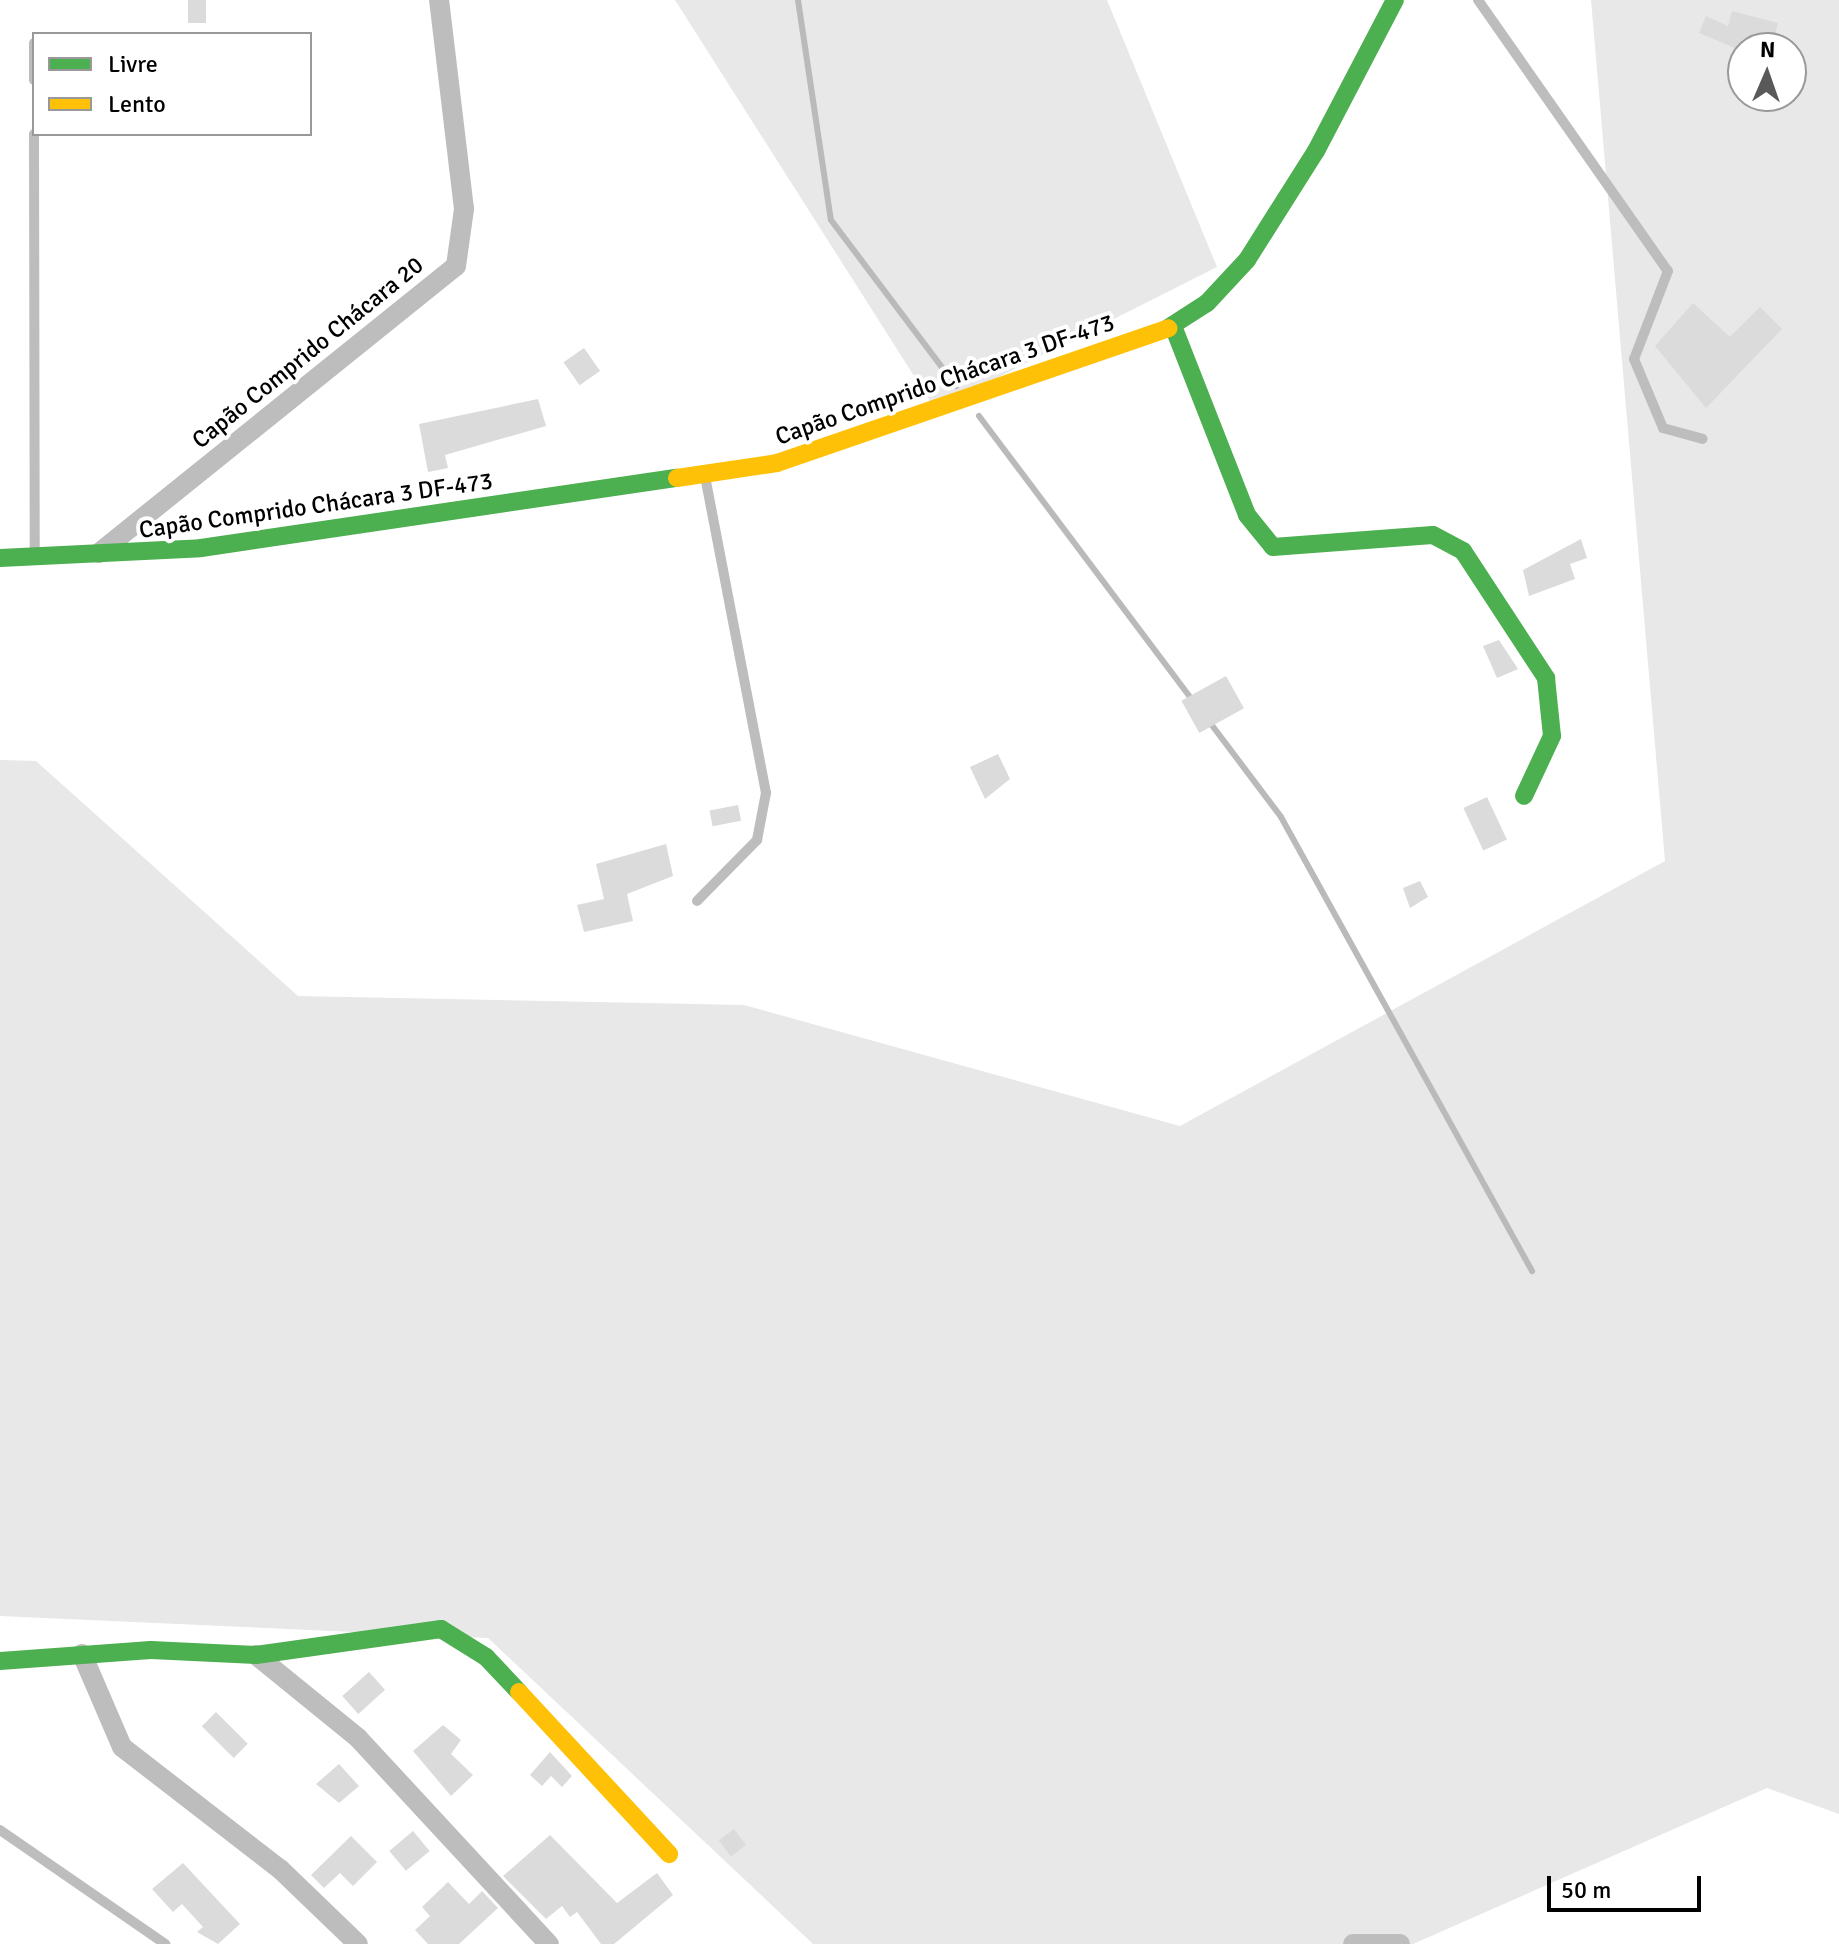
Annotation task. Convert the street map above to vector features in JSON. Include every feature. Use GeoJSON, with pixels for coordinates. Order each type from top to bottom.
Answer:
{"type":"FeatureCollection","features":[{"type":"Feature","properties":{"kind":"street","name":"Capão Comprido Chácara 20"},"geometry":{"type":"LineString","coordinates":[[93,558],[456,266],[464,209],[439,0]]}},
{"type":"Feature","properties":{"kind":"street","name":"Capão Comprido Chácara 3 DF-473"},"geometry":{"type":"LineString","coordinates":[[0,558],[93,558],[704,475],[853,441],[1173,326],[1247,260],[1316,151],[1395,0]]}},
{"type":"Feature","properties":{"kind":"street"},"geometry":{"type":"LineString","coordinates":[[1173,326],[1247,515],[1273,547],[1433,535],[1463,551],[1546,678],[1552,736],[1524,796]]}},
{"type":"Feature","properties":{"kind":"street"},"geometry":{"type":"LineString","coordinates":[[0,1661],[82,1654],[256,1655],[454,1633],[486,1657],[669,1854]]}},
{"type":"Feature","properties":{"kind":"street"},"geometry":{"type":"LineString","coordinates":[[82,1654],[122,1747],[280,1869],[358,1944]]}},
{"type":"Feature","properties":{"kind":"street"},"geometry":{"type":"LineString","coordinates":[[256,1655],[358,1738],[549,1944]]}},
{"type":"Feature","properties":{"kind":"street"},"geometry":{"type":"LineString","coordinates":[[1353,1944],[1400,1944]]}},
{"type":"Feature","properties":{"kind":"lane"},"geometry":{"type":"LineString","coordinates":[[1478,0],[1668,271],[1634,359],[1663,428],[1703,439]]}},
{"type":"Feature","properties":{"kind":"lane"},"geometry":{"type":"LineString","coordinates":[[34,136],[35,556]]}},
{"type":"Feature","properties":{"kind":"lane"},"geometry":{"type":"LineString","coordinates":[[697,901],[757,840],[766,793],[704,475]]}},
{"type":"Feature","properties":{"kind":"lane"},"geometry":{"type":"LineString","coordinates":[[0,1830],[165,1944]]}},
{"type":"Feature","properties":{"kind":"shaded area"},"geometry":{"type":"Polygon","coordinates":[[[675,0],[1107,0],[1217,267],[935,409],[675,0]]]}},
{"type":"Feature","properties":{"kind":"shaded area"},"geometry":{"type":"Polygon","coordinates":[[[1591,0],[1839,0],[1839,1814],[1767,1788],[1413,1944],[813,1944],[488,1638],[0,1616],[0,760],[36,761],[298,996],[744,1005],[1180,1126],[1665,861],[1591,0]]]}},
{"type":"Feature","properties":{"kind":"building"},"geometry":{"type":"Polygon","coordinates":[[[188,0],[206,0],[206,23],[188,23],[188,0]]]}},
{"type":"Feature","properties":{"kind":"building"},"geometry":{"type":"Polygon","coordinates":[[[1732,11],[1778,23],[1776,32],[1727,32],[1727,45],[1699,33],[1706,16],[1728,26],[1732,11]]]}},
{"type":"Feature","properties":{"kind":"building"},"geometry":{"type":"Polygon","coordinates":[[[1693,303],[1730,337],[1760,307],[1782,329],[1706,408],[1655,346],[1693,303]]]}},
{"type":"Feature","properties":{"kind":"building"},"geometry":{"type":"Polygon","coordinates":[[[584,348],[600,371],[580,385],[564,362],[584,348]]]}},
{"type":"Feature","properties":{"kind":"building"},"geometry":{"type":"Polygon","coordinates":[[[538,399],[546,426],[445,455],[448,468],[428,472],[419,424],[538,399]]]}},
{"type":"Feature","properties":{"kind":"building"},"geometry":{"type":"Polygon","coordinates":[[[1581,539],[1587,558],[1570,564],[1575,579],[1529,596],[1523,570],[1581,539]]]}},
{"type":"Feature","properties":{"kind":"building"},"geometry":{"type":"Polygon","coordinates":[[[1499,640],[1518,669],[1497,678],[1483,646],[1499,640]]]}},
{"type":"Feature","properties":{"kind":"building"},"geometry":{"type":"Polygon","coordinates":[[[1226,676],[1244,708],[1199,733],[1181,701],[1226,676]]]}},
{"type":"Feature","properties":{"kind":"building"},"geometry":{"type":"Polygon","coordinates":[[[998,754],[1010,779],[985,799],[970,767],[998,754]]]}},
{"type":"Feature","properties":{"kind":"building"},"geometry":{"type":"Polygon","coordinates":[[[1487,797],[1507,840],[1483,851],[1463,808],[1487,797]]]}},
{"type":"Feature","properties":{"kind":"building"},"geometry":{"type":"Polygon","coordinates":[[[738,805],[741,821],[713,826],[710,811],[738,805]]]}},
{"type":"Feature","properties":{"kind":"building"},"geometry":{"type":"Polygon","coordinates":[[[666,844],[673,876],[627,894],[633,921],[584,932],[577,905],[604,899],[596,864],[666,844]]]}},
{"type":"Feature","properties":{"kind":"building"},"geometry":{"type":"Polygon","coordinates":[[[1420,881],[1428,897],[1410,908],[1403,888],[1420,881]]]}},
{"type":"Feature","properties":{"kind":"building"},"geometry":{"type":"Polygon","coordinates":[[[369,1672],[385,1690],[358,1714],[342,1696],[369,1672]]]}},
{"type":"Feature","properties":{"kind":"building"},"geometry":{"type":"Polygon","coordinates":[[[216,1712],[248,1744],[234,1758],[202,1726],[216,1712]]]}},
{"type":"Feature","properties":{"kind":"building"},"geometry":{"type":"Polygon","coordinates":[[[443,1725],[461,1740],[451,1754],[473,1775],[451,1796],[413,1751],[443,1725]]]}},
{"type":"Feature","properties":{"kind":"building"},"geometry":{"type":"Polygon","coordinates":[[[550,1752],[572,1776],[562,1787],[551,1776],[542,1786],[530,1775],[550,1752]]]}},
{"type":"Feature","properties":{"kind":"building"},"geometry":{"type":"Polygon","coordinates":[[[339,1764],[359,1786],[339,1803],[316,1784],[339,1764]]]}},
{"type":"Feature","properties":{"kind":"building"},"geometry":{"type":"Polygon","coordinates":[[[734,1829],[746,1845],[731,1856],[719,1840],[734,1829]]]}},
{"type":"Feature","properties":{"kind":"building"},"geometry":{"type":"Polygon","coordinates":[[[413,1831],[430,1851],[406,1871],[389,1851],[413,1831]]]}},
{"type":"Feature","properties":{"kind":"building"},"geometry":{"type":"Polygon","coordinates":[[[550,1835],[617,1903],[657,1873],[673,1895],[614,1944],[601,1944],[577,1912],[570,1917],[562,1906],[546,1919],[503,1876],[550,1835]]]}},
{"type":"Feature","properties":{"kind":"building"},"geometry":{"type":"Polygon","coordinates":[[[351,1836],[377,1862],[353,1886],[340,1873],[324,1888],[311,1875],[351,1836]]]}},
{"type":"Feature","properties":{"kind":"building"},"geometry":{"type":"Polygon","coordinates":[[[183,1863],[240,1924],[218,1944],[197,1932],[203,1927],[182,1904],[173,1912],[152,1889],[183,1863]]]}},
{"type":"Feature","properties":{"kind":"building"},"geometry":{"type":"Polygon","coordinates":[[[448,1882],[469,1904],[482,1891],[498,1908],[459,1944],[428,1944],[415,1930],[430,1916],[422,1907],[448,1882]]]}},
{"type":"Feature","properties":{"kind":"waterway"},"geometry":{"type":"LineString","coordinates":[[798,0],[831,220],[956,386]]}},
{"type":"Feature","properties":{"kind":"waterway"},"geometry":{"type":"LineString","coordinates":[[979,416],[1194,702]]}},
{"type":"Feature","properties":{"kind":"waterway"},"geometry":{"type":"LineString","coordinates":[[1208,720],[1281,817],[1532,1271]]}},
{"type":"Feature","properties":{"kind":"traffic: fast"},"geometry":{"type":"LineString","coordinates":[[1168,328],[1207,303],[1247,260],[1316,151],[1395,0]]}},
{"type":"Feature","properties":{"kind":"traffic: fast"},"geometry":{"type":"LineString","coordinates":[[1173,326],[1247,515],[1273,547],[1433,535],[1463,551],[1546,678],[1552,736],[1524,796]]}},
{"type":"Feature","properties":{"kind":"traffic: fast"},"geometry":{"type":"LineString","coordinates":[[0,558],[201,548],[677,478]]}},
{"type":"Feature","properties":{"kind":"traffic: fast"},"geometry":{"type":"LineString","coordinates":[[0,1661],[151,1650],[256,1655],[441,1629],[486,1657],[519,1692]]}},
{"type":"Feature","properties":{"kind":"traffic: slow"},"geometry":{"type":"LineString","coordinates":[[677,478],[777,463],[1168,328]]}},
{"type":"Feature","properties":{"kind":"traffic: slow"},"geometry":{"type":"LineString","coordinates":[[519,1692],[669,1854]]}}]}
